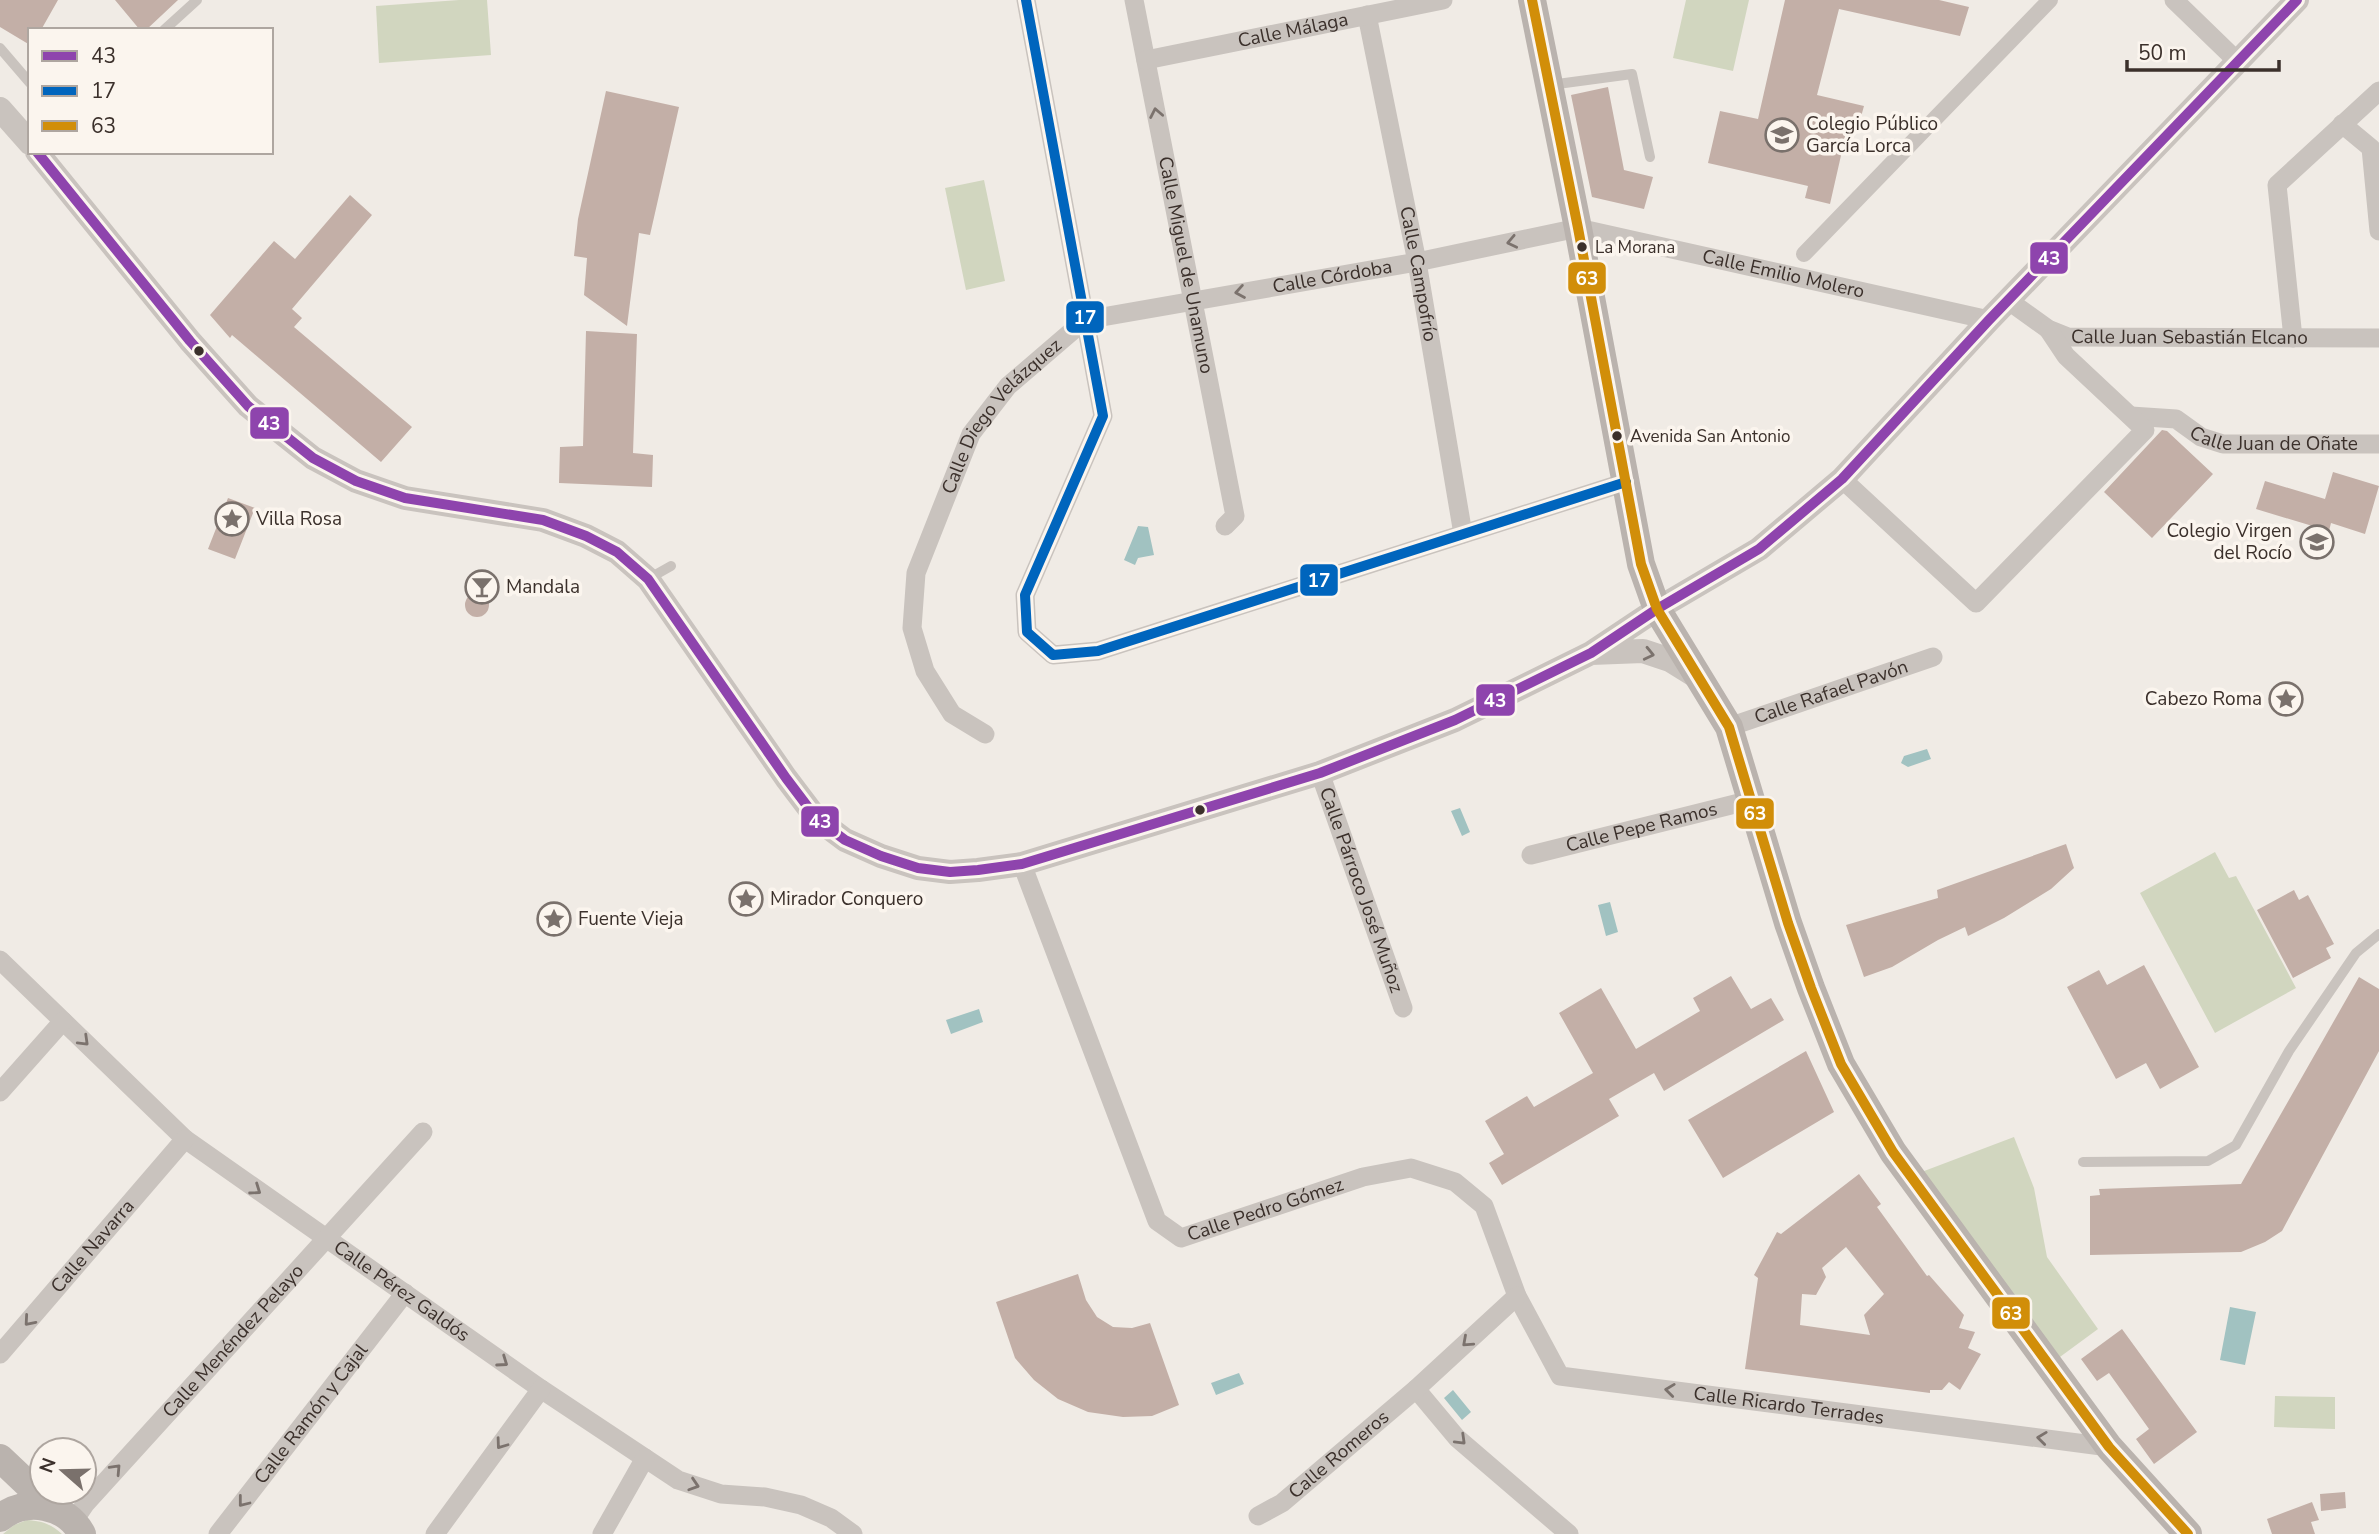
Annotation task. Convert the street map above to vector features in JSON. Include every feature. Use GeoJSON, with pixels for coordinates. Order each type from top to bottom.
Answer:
{"type":"FeatureCollection","features":[{"type":"Feature","properties":{"kind":"main road"},"geometry":{"type":"LineString","coordinates":[[1532,0],[1642,564],[1657,609],[1729,727],[1811,988],[1841,1064],[1893,1152],[2109,1447],[2188,1534]]}},
{"type":"Feature","properties":{"kind":"main road"},"geometry":{"type":"LineString","coordinates":[[0,1458],[28,1484]]}},
{"type":"Feature","properties":{"kind":"main road"},"geometry":{"type":"LineString","coordinates":[[0,1518],[28,1506]]}},
{"type":"Feature","properties":{"kind":"main road"},"geometry":{"type":"LineString","coordinates":[[44,1506],[58,1510],[77,1528]]}},
{"type":"Feature","properties":{"kind":"street"},"geometry":{"type":"LineString","coordinates":[[1026,0],[1103,416],[1025,595],[1027,632],[1053,655],[1098,651],[1626,482]]}},
{"type":"Feature","properties":{"kind":"street","name":"Calle Miguel de Unamuno"},"geometry":{"type":"LineString","coordinates":[[1134,0],[1235,516],[1225,526]]}},
{"type":"Feature","properties":{"kind":"street","name":"Calle Málaga"},"geometry":{"type":"LineString","coordinates":[[1146,60],[1443,0]]}},
{"type":"Feature","properties":{"kind":"street"},"geometry":{"type":"LineString","coordinates":[[1804,254],[2050,0]]}},
{"type":"Feature","properties":{"kind":"street"},"geometry":{"type":"LineString","coordinates":[[2174,0],[2237,61]]}},
{"type":"Feature","properties":{"kind":"street"},"geometry":{"type":"LineString","coordinates":[[41,154],[190,341],[248,406],[313,458],[356,481],[405,498],[543,520],[586,536],[617,552],[648,579],[817,819],[845,840],[881,856],[918,868],[964,871],[1022,863],[1320,772],[1455,720],[1591,653],[1657,609],[1759,549],[1842,479],[1989,320],[2297,0]]}},
{"type":"Feature","properties":{"kind":"street","name":"Calle Campofrío"},"geometry":{"type":"LineString","coordinates":[[1367,15],[1417,262],[1462,534]]}},
{"type":"Feature","properties":{"kind":"street"},"geometry":{"type":"LineString","coordinates":[[2293,338],[2277,185],[2379,91]]}},
{"type":"Feature","properties":{"kind":"street"},"geometry":{"type":"LineString","coordinates":[[0,109],[28,138]]}},
{"type":"Feature","properties":{"kind":"street"},"geometry":{"type":"LineString","coordinates":[[2342,124],[2371,148],[2379,231]]}},
{"type":"Feature","properties":{"kind":"street","name":"Calle Córdoba"},"geometry":{"type":"LineString","coordinates":[[1086,320],[1417,262],[1578,228]]}},
{"type":"Feature","properties":{"kind":"street","name":"Calle Emilio Molero"},"geometry":{"type":"LineString","coordinates":[[1578,228],[1989,320]]}},
{"type":"Feature","properties":{"kind":"street","name":"Calle Juan Sebastián Elcano"},"geometry":{"type":"LineString","coordinates":[[2009,300],[2048,329],[2068,337],[2379,338]]}},
{"type":"Feature","properties":{"kind":"street","name":"Calle Diego Velázquez"},"geometry":{"type":"LineString","coordinates":[[985,734],[952,713],[925,671],[912,628],[916,573],[971,434],[1008,386],[1086,320]]}},
{"type":"Feature","properties":{"kind":"street"},"geometry":{"type":"LineString","coordinates":[[1842,479],[1976,603],[2145,430],[2066,356],[2048,329]]}},
{"type":"Feature","properties":{"kind":"street","name":"Calle Juan de Oñate"},"geometry":{"type":"LineString","coordinates":[[2131,416],[2176,419],[2201,437],[2223,444],[2379,444]]}},
{"type":"Feature","properties":{"kind":"street"},"geometry":{"type":"LineString","coordinates":[[1591,653],[1643,652],[1670,660],[1701,680]]}},
{"type":"Feature","properties":{"kind":"street","name":"Calle Rafael Pavón"},"geometry":{"type":"LineString","coordinates":[[1729,727],[1933,657]]}},
{"type":"Feature","properties":{"kind":"street","name":"Calle Párroco José Muñoz"},"geometry":{"type":"LineString","coordinates":[[1320,772],[1403,1008]]}},
{"type":"Feature","properties":{"kind":"street","name":"Calle Pepe Ramos"},"geometry":{"type":"LineString","coordinates":[[1531,855],[1751,800]]}},
{"type":"Feature","properties":{"kind":"street","name":"Calle Pedro Gómez"},"geometry":{"type":"LineString","coordinates":[[1022,863],[1157,1221],[1181,1238],[1363,1177],[1411,1168],[1455,1182],[1484,1206],[1517,1296]]}},
{"type":"Feature","properties":{"kind":"street","name":"Calle Pérez Galdós"},"geometry":{"type":"LineString","coordinates":[[0,960],[185,1139],[541,1389],[678,1480],[721,1494],[765,1497],[801,1505],[831,1518],[853,1534]]}},
{"type":"Feature","properties":{"kind":"street"},"geometry":{"type":"LineString","coordinates":[[0,1092],[63,1021]]}},
{"type":"Feature","properties":{"kind":"street","name":"Calle Menéndez Pelayo"},"geometry":{"type":"LineString","coordinates":[[77,1528],[86,1503],[424,1132]]}},
{"type":"Feature","properties":{"kind":"street","name":"Calle Navarra"},"geometry":{"type":"LineString","coordinates":[[0,1354],[185,1139]]}},
{"type":"Feature","properties":{"kind":"street","name":"Calle Ramón y Cajal"},"geometry":{"type":"LineString","coordinates":[[218,1534],[405,1293]]}},
{"type":"Feature","properties":{"kind":"street","name":"Calle Ricardo Terrades"},"geometry":{"type":"LineString","coordinates":[[1517,1296],[1560,1376],[2109,1447]]}},
{"type":"Feature","properties":{"kind":"street","name":"Calle Romeros"},"geometry":{"type":"LineString","coordinates":[[1258,1516],[1282,1503],[1416,1389],[1517,1296]]}},
{"type":"Feature","properties":{"kind":"street"},"geometry":{"type":"LineString","coordinates":[[435,1534],[541,1389]]}},
{"type":"Feature","properties":{"kind":"street"},"geometry":{"type":"LineString","coordinates":[[1416,1389],[1457,1438],[1569,1534]]}},
{"type":"Feature","properties":{"kind":"street"},"geometry":{"type":"LineString","coordinates":[[602,1534],[645,1458]]}},
{"type":"Feature","properties":{"kind":"lane"},"geometry":{"type":"LineString","coordinates":[[166,28],[197,0]]}},
{"type":"Feature","properties":{"kind":"lane"},"geometry":{"type":"LineString","coordinates":[[0,48],[28,81]]}},
{"type":"Feature","properties":{"kind":"lane"},"geometry":{"type":"LineString","coordinates":[[1550,85],[1632,74],[1650,157]]}},
{"type":"Feature","properties":{"kind":"lane"},"geometry":{"type":"LineString","coordinates":[[648,579],[671,566]]}},
{"type":"Feature","properties":{"kind":"lane"},"geometry":{"type":"LineString","coordinates":[[2083,1162],[2208,1161],[2236,1145],[2289,1051],[2356,953],[2379,934]]}},
{"type":"Feature","properties":{"kind":"green space"},"geometry":{"type":"Polygon","coordinates":[[[487,0],[491,55],[379,63],[376,6],[487,0]]]}},
{"type":"Feature","properties":{"kind":"green space"},"geometry":{"type":"Polygon","coordinates":[[[1686,0],[1749,0],[1733,71],[1673,58],[1686,0]]]}},
{"type":"Feature","properties":{"kind":"green space"},"geometry":{"type":"Polygon","coordinates":[[[984,180],[1005,281],[966,290],[945,188],[984,180]]]}},
{"type":"Feature","properties":{"kind":"green space"},"geometry":{"type":"Polygon","coordinates":[[[2215,852],[2229,878],[2236,876],[2296,988],[2215,1033],[2140,893],[2215,852]]]}},
{"type":"Feature","properties":{"kind":"green space"},"geometry":{"type":"Polygon","coordinates":[[[2014,1137],[2034,1188],[2047,1257],[2098,1329],[2049,1365],[1911,1176],[2014,1137]]]}},
{"type":"Feature","properties":{"kind":"green space"},"geometry":{"type":"Polygon","coordinates":[[[2275,1396],[2335,1397],[2335,1429],[2274,1427],[2275,1396]]]}},
{"type":"Feature","properties":{"kind":"green space"},"geometry":{"type":"Polygon","coordinates":[[[27,1520],[46,1524],[62,1534],[3,1534],[14,1525],[27,1520]]]}},
{"type":"Feature","properties":{"kind":"water"},"geometry":{"type":"Polygon","coordinates":[[[1138,526],[1148,527],[1154,555],[1138,558],[1135,565],[1124,560],[1138,526]]]}},
{"type":"Feature","properties":{"kind":"water"},"geometry":{"type":"Polygon","coordinates":[[[1927,749],[1931,759],[1908,767],[1901,763],[1904,756],[1927,749]]]}},
{"type":"Feature","properties":{"kind":"water"},"geometry":{"type":"Polygon","coordinates":[[[1460,808],[1470,832],[1462,836],[1451,811],[1460,808]]]}},
{"type":"Feature","properties":{"kind":"water"},"geometry":{"type":"Polygon","coordinates":[[[1610,902],[1618,932],[1606,936],[1598,905],[1610,902]]]}},
{"type":"Feature","properties":{"kind":"water"},"geometry":{"type":"Polygon","coordinates":[[[979,1009],[983,1022],[951,1034],[946,1020],[979,1009]]]}},
{"type":"Feature","properties":{"kind":"water"},"geometry":{"type":"Polygon","coordinates":[[[2230,1307],[2256,1312],[2245,1365],[2220,1360],[2230,1307]]]}},
{"type":"Feature","properties":{"kind":"water"},"geometry":{"type":"Polygon","coordinates":[[[1239,1373],[1244,1384],[1216,1395],[1211,1383],[1239,1373]]]}},
{"type":"Feature","properties":{"kind":"water"},"geometry":{"type":"Polygon","coordinates":[[[1453,1390],[1471,1412],[1462,1420],[1444,1398],[1453,1390]]]}},
{"type":"Feature","properties":{"kind":"building"},"geometry":{"type":"Polygon","coordinates":[[[0,0],[58,0],[42,28],[28,28],[28,44],[0,27],[0,0]]]}},
{"type":"Feature","properties":{"kind":"building"},"geometry":{"type":"Polygon","coordinates":[[[115,0],[178,0],[148,28],[138,28],[115,0]]]}},
{"type":"Feature","properties":{"kind":"building"},"geometry":{"type":"Polygon","coordinates":[[[1785,0],[1939,0],[1969,7],[1960,36],[1839,9],[1817,95],[1864,106],[1857,131],[1847,129],[1830,204],[1805,198],[1808,186],[1708,163],[1720,111],[1758,119],[1785,0]]]}},
{"type":"Feature","properties":{"kind":"building"},"geometry":{"type":"Polygon","coordinates":[[[1608,87],[1624,170],[1653,177],[1644,209],[1592,197],[1571,95],[1608,87]]]}},
{"type":"Feature","properties":{"kind":"building"},"geometry":{"type":"Polygon","coordinates":[[[606,91],[679,107],[650,235],[639,233],[627,326],[584,295],[587,258],[574,256],[578,219],[606,91]]]}},
{"type":"Feature","properties":{"kind":"building"},"geometry":{"type":"Polygon","coordinates":[[[350,195],[372,215],[292,309],[302,318],[294,327],[412,427],[381,462],[232,335],[230,338],[210,315],[274,241],[295,259],[350,195]]]}},
{"type":"Feature","properties":{"kind":"building"},"geometry":{"type":"Polygon","coordinates":[[[586,331],[637,334],[633,453],[653,455],[652,487],[559,483],[560,447],[583,446],[586,331]]]}},
{"type":"Feature","properties":{"kind":"building"},"geometry":{"type":"Polygon","coordinates":[[[2162,430],[2167,431],[2213,474],[2152,538],[2104,492],[2162,430]]]}},
{"type":"Feature","properties":{"kind":"building"},"geometry":{"type":"Polygon","coordinates":[[[2333,472],[2379,486],[2365,534],[2331,523],[2329,531],[2256,509],[2265,481],[2325,499],[2333,472]]]}},
{"type":"Feature","properties":{"kind":"building"},"geometry":{"type":"Polygon","coordinates":[[[228,498],[255,508],[235,559],[208,549],[228,498]]]}},
{"type":"Feature","properties":{"kind":"building"},"geometry":{"type":"Polygon","coordinates":[[[477,593],[485,597],[489,605],[485,613],[477,617],[469,613],[465,605],[469,597],[477,593]]]}},
{"type":"Feature","properties":{"kind":"building"},"geometry":{"type":"Polygon","coordinates":[[[2066,844],[2074,868],[2051,889],[1968,936],[1965,927],[1892,967],[1864,977],[1846,925],[1938,898],[1937,890],[2066,844]]]}},
{"type":"Feature","properties":{"kind":"building"},"geometry":{"type":"Polygon","coordinates":[[[2294,890],[2299,900],[2308,895],[2334,944],[2326,948],[2331,958],[2293,978],[2257,910],[2294,890]]]}},
{"type":"Feature","properties":{"kind":"building"},"geometry":{"type":"Polygon","coordinates":[[[2144,965],[2199,1067],[2160,1089],[2146,1063],[2116,1079],[2067,987],[2099,970],[2107,985],[2144,965]]]}},
{"type":"Feature","properties":{"kind":"building"},"geometry":{"type":"Polygon","coordinates":[[[1731,976],[1751,1009],[1771,998],[1784,1020],[1664,1091],[1654,1073],[1609,1099],[1619,1116],[1502,1185],[1489,1163],[1504,1154],[1485,1121],[1527,1096],[1534,1107],[1593,1073],[1559,1013],[1601,988],[1636,1049],[1700,1011],[1693,998],[1731,976]]]}},
{"type":"Feature","properties":{"kind":"building"},"geometry":{"type":"Polygon","coordinates":[[[2359,977],[2379,989],[2379,1051],[2282,1231],[2241,1252],[2090,1255],[2090,1196],[2100,1195],[2099,1189],[2241,1184],[2359,977]]]}},
{"type":"Feature","properties":{"kind":"building"},"geometry":{"type":"Polygon","coordinates":[[[1806,1051],[1834,1112],[1723,1178],[1688,1120],[1806,1051]]]}},
{"type":"Feature","properties":{"kind":"building"},"geometry":{"type":"Polygon","coordinates":[[[1859,1174],[1881,1204],[1877,1207],[1927,1276],[1929,1275],[1964,1315],[1959,1328],[1975,1332],[1968,1348],[1981,1354],[1960,1390],[1949,1382],[1942,1390],[1930,1390],[1930,1393],[1745,1369],[1758,1278],[1754,1275],[1777,1232],[1781,1234],[1859,1174]],[[1846,1247],[1822,1268],[1826,1277],[1816,1295],[1802,1294],[1800,1325],[1870,1335],[1864,1315],[1884,1294],[1846,1247]]]}},
{"type":"Feature","properties":{"kind":"building"},"geometry":{"type":"Polygon","coordinates":[[[1078,1274],[1086,1300],[1097,1317],[1113,1327],[1132,1328],[1150,1323],[1179,1405],[1152,1416],[1123,1417],[1088,1412],[1058,1399],[1034,1380],[1015,1358],[996,1302],[1078,1274]]]}},
{"type":"Feature","properties":{"kind":"building"},"geometry":{"type":"Polygon","coordinates":[[[2122,1329],[2197,1432],[2154,1464],[2136,1439],[2149,1429],[2109,1373],[2097,1381],[2081,1359],[2122,1329]]]}},
{"type":"Feature","properties":{"kind":"building"},"geometry":{"type":"Polygon","coordinates":[[[2345,1492],[2346,1508],[2321,1511],[2320,1494],[2345,1492]]]}},
{"type":"Feature","properties":{"kind":"building"},"geometry":{"type":"Polygon","coordinates":[[[2312,1502],[2319,1520],[2311,1522],[2315,1534],[2272,1534],[2267,1519],[2312,1502]]]}},
{"type":"Feature","properties":{"kind":"transit line","name":"17"},"geometry":{"type":"LineString","coordinates":[[1026,0],[1103,416],[1025,595],[1027,632],[1053,655],[1098,651],[1626,482]]}},
{"type":"Feature","properties":{"kind":"transit line","name":"63"},"geometry":{"type":"LineString","coordinates":[[1532,0],[1641,564],[1657,609],[1729,727],[1788,923],[1841,1064],[1893,1152],[2109,1447],[2188,1534]]}},
{"type":"Feature","properties":{"kind":"transit line","name":"43"},"geometry":{"type":"LineString","coordinates":[[39,154],[190,341],[248,406],[313,458],[356,481],[405,498],[543,520],[586,536],[617,552],[648,579],[817,819],[845,840],[881,856],[918,868],[950,872],[1022,864],[1320,773],[1455,720],[1591,653],[1657,609],[1759,549],[1842,479],[1989,320],[2297,0]]}},
{"type":"Feature","properties":{"kind":"place","name":"Colegio Público García Lorca"},"geometry":{"type":"Point","coordinates":[1782,135]}},
{"type":"Feature","properties":{"kind":"place","name":"La Morana"},"geometry":{"type":"Point","coordinates":[1582,247]}},
{"type":"Feature","properties":{"kind":"place","name":"Avenida San Antonio"},"geometry":{"type":"Point","coordinates":[1617,436]}},
{"type":"Feature","properties":{"kind":"place","name":"Villa Rosa"},"geometry":{"type":"Point","coordinates":[232,519]}},
{"type":"Feature","properties":{"kind":"place","name":"Colegio Virgen del Rocío"},"geometry":{"type":"Point","coordinates":[2317,542]}},
{"type":"Feature","properties":{"kind":"place","name":"Mandala"},"geometry":{"type":"Point","coordinates":[482,587]}},
{"type":"Feature","properties":{"kind":"place","name":"Cabezo Roma"},"geometry":{"type":"Point","coordinates":[2286,699]}},
{"type":"Feature","properties":{"kind":"place","name":"Mirador Conquero"},"geometry":{"type":"Point","coordinates":[746,899]}},
{"type":"Feature","properties":{"kind":"place","name":"Fuente Vieja"},"geometry":{"type":"Point","coordinates":[554,919]}}]}
